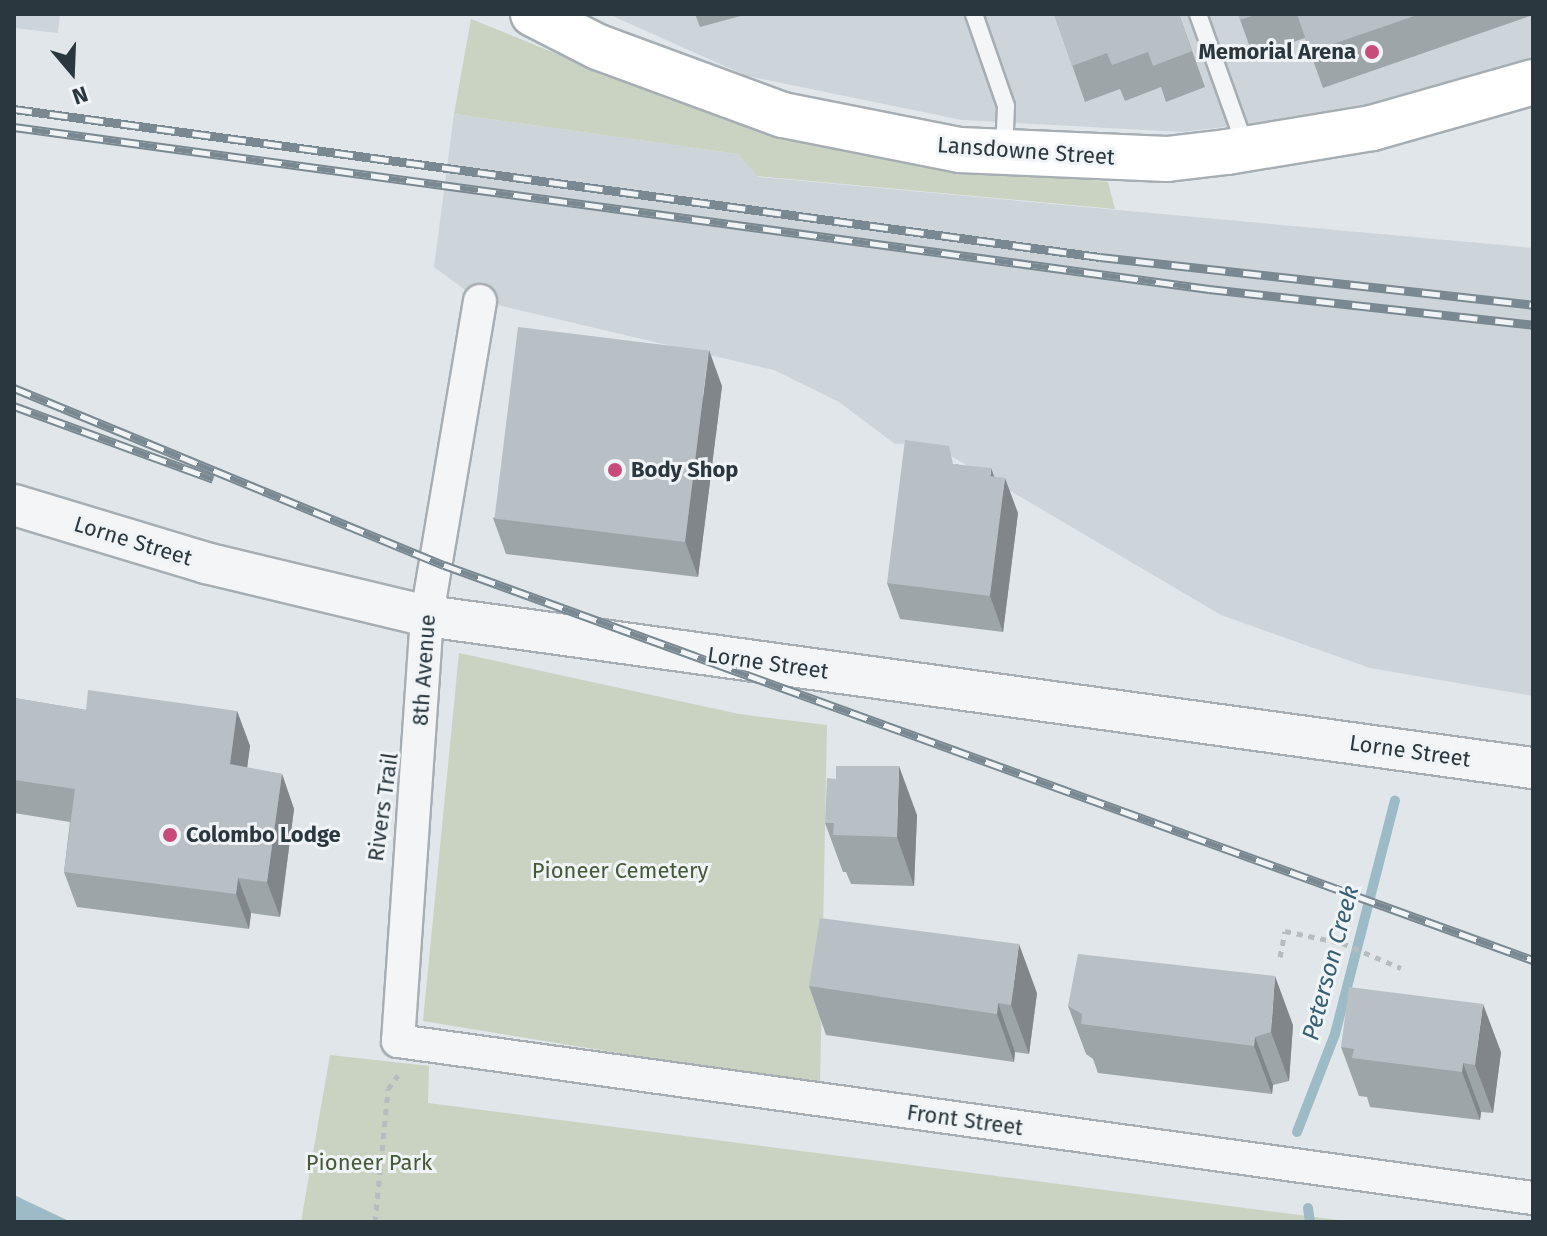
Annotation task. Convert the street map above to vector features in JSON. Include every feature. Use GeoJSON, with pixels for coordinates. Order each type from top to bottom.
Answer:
{"type":"FeatureCollection","features":[{"type":"Feature","properties":{"kind":"main road","name":"Lansdowne Street"},"geometry":{"type":"LineString","coordinates":[[533,14],[598,47],[783,115],[1004,152],[1167,159],[1247,150],[1372,128],[1533,82]]}},
{"type":"Feature","properties":{"kind":"street","name":"8th Avenue"},"geometry":{"type":"LineString","coordinates":[[400,1055],[427,616],[480,301]]}},
{"type":"Feature","properties":{"kind":"street","name":"Lorne Street"},"geometry":{"type":"LineString","coordinates":[[14,505],[206,563],[427,616],[1533,768]]}},
{"type":"Feature","properties":{"kind":"street","name":"Front Street"},"geometry":{"type":"LineString","coordinates":[[400,1055],[1533,1198]]}},
{"type":"Feature","properties":{"kind":"lane"},"geometry":{"type":"LineString","coordinates":[[974,14],[1006,106],[1004,152]]}},
{"type":"Feature","properties":{"kind":"lane"},"geometry":{"type":"LineString","coordinates":[[1198,14],[1247,150]]}},
{"type":"Feature","properties":{"kind":"path"},"geometry":{"type":"LineString","coordinates":[[1280,957],[1285,931],[1342,943],[1401,968]]}},
{"type":"Feature","properties":{"kind":"path"},"geometry":{"type":"LineString","coordinates":[[375,1222],[388,1089],[400,1055]]}},
{"type":"Feature","properties":{"kind":"shaded area"},"geometry":{"type":"Polygon","coordinates":[[[14,14],[60,14],[58,33],[14,28],[14,14]]]}},
{"type":"Feature","properties":{"kind":"shaded area"},"geometry":{"type":"Polygon","coordinates":[[[608,14],[1533,14],[1533,74],[1379,108],[1183,132],[962,120],[747,76],[608,14]]]}},
{"type":"Feature","properties":{"kind":"shaded area"},"geometry":{"type":"Polygon","coordinates":[[[454,114],[738,154],[758,177],[1533,248],[1533,696],[1370,668],[1221,615],[929,443],[895,444],[839,402],[774,370],[480,301],[434,267],[454,114]]]}},
{"type":"Feature","properties":{"kind":"green space"},"geometry":{"type":"Polygon","coordinates":[[[471,19],[670,100],[829,147],[1108,182],[1115,209],[757,176],[738,154],[454,114],[471,19]]]}},
{"type":"Feature","properties":{"kind":"green space","name":"Pioneer Cemetery"},"geometry":{"type":"Polygon","coordinates":[[[459,653],[739,714],[827,725],[820,1086],[423,1021],[459,653]]]}},
{"type":"Feature","properties":{"kind":"green space","name":"Pioneer Park"},"geometry":{"type":"Polygon","coordinates":[[[330,1055],[429,1066],[428,1103],[1354,1222],[301,1222],[330,1055]]]}},
{"type":"Feature","properties":{"kind":"water"},"geometry":{"type":"Polygon","coordinates":[[[14,1195],[71,1222],[14,1222],[14,1195]]]}},
{"type":"Feature","properties":{"kind":"building"},"geometry":{"type":"Polygon","coordinates":[[[1054,14],[1179,14],[1192,51],[1153,66],[1148,52],[1112,65],[1107,53],[1072,66],[1054,14]]]}},
{"type":"Feature","properties":{"kind":"building"},"geometry":{"type":"Polygon","coordinates":[[[1238,14],[1258,14],[1240,20],[1238,14]]]}},
{"type":"Feature","properties":{"kind":"building"},"geometry":{"type":"Polygon","coordinates":[[[1297,14],[1420,14],[1310,52],[1297,14]]]}},
{"type":"Feature","properties":{"kind":"building","name":"Body Shop"},"geometry":{"type":"Polygon","coordinates":[[[518,327],[709,350],[685,542],[494,519],[518,327]]]}},
{"type":"Feature","properties":{"kind":"building"},"geometry":{"type":"Polygon","coordinates":[[[905,440],[949,446],[953,464],[991,468],[990,476],[1005,478],[990,596],[887,583],[905,440]]]}},
{"type":"Feature","properties":{"kind":"building"},"geometry":{"type":"Polygon","coordinates":[[[88,690],[237,711],[230,764],[282,774],[267,882],[238,878],[236,894],[64,872],[75,789],[14,780],[14,698],[86,710],[88,690]]]}},
{"type":"Feature","properties":{"kind":"building"},"geometry":{"type":"Polygon","coordinates":[[[836,766],[899,766],[897,837],[833,835],[834,823],[825,823],[827,778],[836,779],[836,766]]]}},
{"type":"Feature","properties":{"kind":"building"},"geometry":{"type":"Polygon","coordinates":[[[820,918],[1019,944],[1011,1005],[998,1003],[997,1014],[809,986],[820,918]]]}},
{"type":"Feature","properties":{"kind":"building"},"geometry":{"type":"Polygon","coordinates":[[[1078,954],[1275,976],[1271,1032],[1255,1037],[1254,1046],[1081,1024],[1082,1014],[1068,1006],[1078,954]]]}},
{"type":"Feature","properties":{"kind":"building"},"geometry":{"type":"Polygon","coordinates":[[[1349,987],[1483,1004],[1475,1065],[1463,1063],[1462,1072],[1352,1058],[1354,1049],[1341,1047],[1349,987]]]}},
{"type":"Feature","properties":{"kind":"waterway","name":"Peterson Creek"},"geometry":{"type":"LineString","coordinates":[[1297,1132],[1335,1034],[1395,801]]}},
{"type":"Feature","properties":{"kind":"waterway","name":"Peterson Creek"},"geometry":{"type":"LineString","coordinates":[[1308,1208],[1310,1222]]}},
{"type":"Feature","properties":{"kind":"railway"},"geometry":{"type":"LineString","coordinates":[[14,109],[1100,257],[1533,305]]}},
{"type":"Feature","properties":{"kind":"railway"},"geometry":{"type":"LineString","coordinates":[[14,127],[1209,289],[1533,325]]}},
{"type":"Feature","properties":{"kind":"railway"},"geometry":{"type":"LineString","coordinates":[[14,388],[444,565],[1533,960]]}},
{"type":"Feature","properties":{"kind":"railway"},"geometry":{"type":"LineString","coordinates":[[14,406],[213,479]]}},
{"type":"Feature","properties":{"kind":"place","name":"Memorial Arena"},"geometry":{"type":"Point","coordinates":[1372,52]}},
{"type":"Feature","properties":{"kind":"place","name":"Body Shop"},"geometry":{"type":"Point","coordinates":[615,470]}},
{"type":"Feature","properties":{"kind":"place","name":"Colombo Lodge"},"geometry":{"type":"Point","coordinates":[170,835]}}]}
